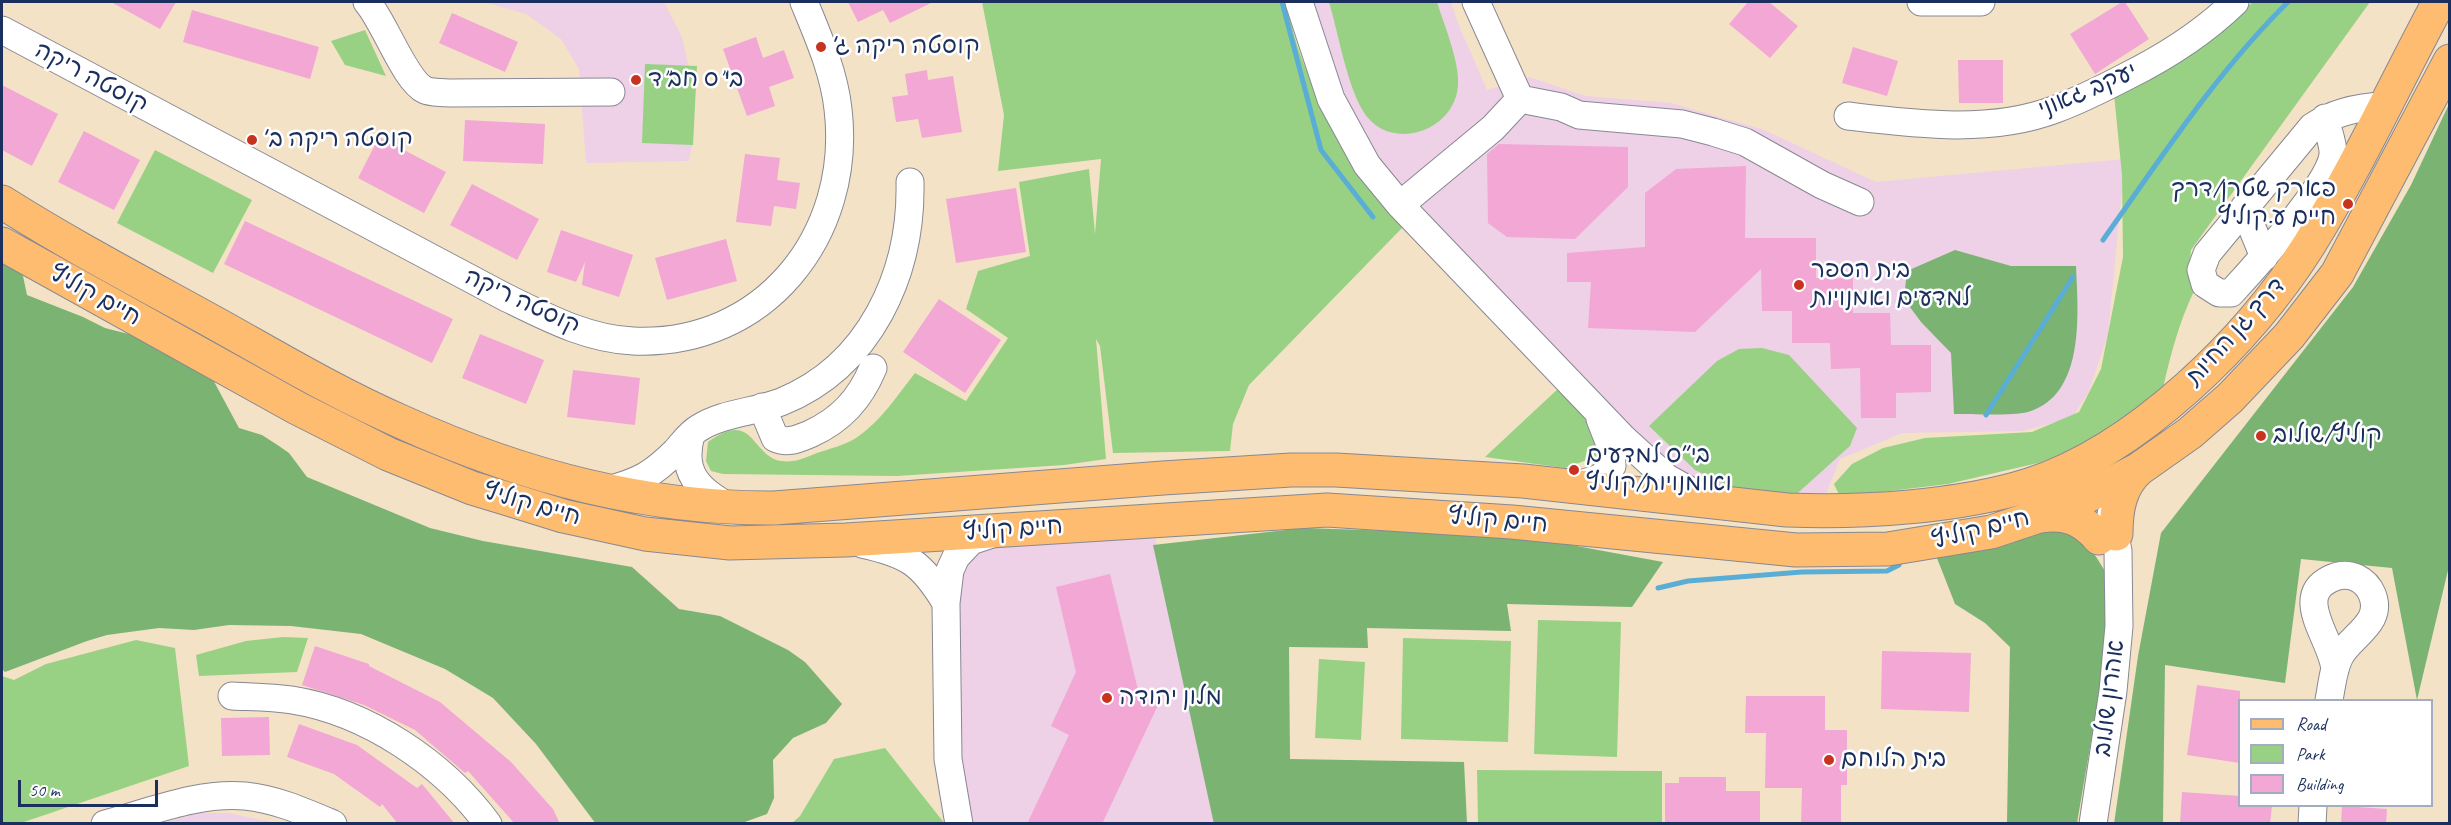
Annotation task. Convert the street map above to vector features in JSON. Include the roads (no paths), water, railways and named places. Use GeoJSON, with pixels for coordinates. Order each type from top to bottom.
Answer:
{"type":"FeatureCollection","features":[{"type":"Feature","properties":{"kind":"main road","name":"דרך גן החיות"},"geometry":{"type":"LineString","coordinates":[[2076,466],[2141,428],[2191,383],[2265,308],[2309,244],[2363,145],[2372,107],[2439,2]]}},
{"type":"Feature","properties":{"kind":"main road","name":"דרך גן החיות"},"geometry":{"type":"LineString","coordinates":[[2092,493],[2139,469],[2190,433],[2230,398],[2289,336],[2337,274],[2450,61]]}},
{"type":"Feature","properties":{"kind":"main road","name":"חיים קוליץ"},"geometry":{"type":"LineString","coordinates":[[2,202],[54,235],[364,405],[483,455],[604,490],[650,500],[732,508],[880,501],[1292,470],[1431,474],[1523,481],[1823,512],[1920,506],[2028,485],[2076,466]]}},
{"type":"Feature","properties":{"kind":"main road","name":"חיים קוליץ"},"geometry":{"type":"LineString","coordinates":[[2,244],[348,435],[472,488],[563,516],[645,534],[730,543],[846,540],[1286,511],[1357,511],[1512,522],[1739,546],[1836,552],[1940,543],[1991,532],[2036,517],[2092,493]]}},
{"type":"Feature","properties":{"kind":"main road"},"geometry":{"type":"LineString","coordinates":[[2036,517],[2053,514],[2072,517],[2107,536],[2127,480],[2139,469]]}},
{"type":"Feature","properties":{"kind":"street"},"geometry":{"type":"LineString","coordinates":[[367,2],[404,62],[411,79],[426,90],[448,93],[610,92]]}},
{"type":"Feature","properties":{"kind":"street","name":"קוסטה ריקה"},"geometry":{"type":"LineString","coordinates":[[2,30],[505,297],[589,334],[633,341],[696,334],[723,324],[760,303],[787,280],[811,248],[824,222],[838,173],[838,110],[834,85],[804,2]]}},
{"type":"Feature","properties":{"kind":"street"},"geometry":{"type":"LineString","coordinates":[[1299,2],[1331,99],[1367,165],[1400,205],[1596,410],[1667,478],[1713,502]]}},
{"type":"Feature","properties":{"kind":"street"},"geometry":{"type":"LineString","coordinates":[[1476,2],[1520,99]]}},
{"type":"Feature","properties":{"kind":"street"},"geometry":{"type":"LineString","coordinates":[[1921,2],[1982,2]]}},
{"type":"Feature","properties":{"kind":"street","name":"יעקב גאוני"},"geometry":{"type":"LineString","coordinates":[[1848,116],[1911,124],[1968,124],[2015,120],[2055,110],[2168,56],[2216,20],[2235,2]]}},
{"type":"Feature","properties":{"kind":"street"},"geometry":{"type":"LineString","coordinates":[[1400,205],[1492,128],[1520,99]]}},
{"type":"Feature","properties":{"kind":"street"},"geometry":{"type":"LineString","coordinates":[[1520,99],[1561,107],[1579,115],[1682,124],[1713,132],[1744,142],[1822,185],[1860,202]]}},
{"type":"Feature","properties":{"kind":"street"},"geometry":{"type":"LineString","coordinates":[[2325,118],[2333,152],[2329,171],[2265,257],[2231,293],[2219,293],[2205,284],[2201,270],[2211,248],[2312,127],[2325,118],[2372,107]]}},
{"type":"Feature","properties":{"kind":"street"},"geometry":{"type":"LineString","coordinates":[[2289,153],[2309,197]]}},
{"type":"Feature","properties":{"kind":"street"},"geometry":{"type":"LineString","coordinates":[[2267,180],[2288,226]]}},
{"type":"Feature","properties":{"kind":"street"},"geometry":{"type":"LineString","coordinates":[[604,490],[633,484],[652,474],[691,435],[711,423],[800,393],[828,376],[870,331],[886,304],[898,276],[910,209],[910,182]]}},
{"type":"Feature","properties":{"kind":"street"},"geometry":{"type":"LineString","coordinates":[[2244,208],[2265,257]]}},
{"type":"Feature","properties":{"kind":"street"},"geometry":{"type":"LineString","coordinates":[[762,407],[775,438],[793,441],[841,417],[866,387],[873,368]]}},
{"type":"Feature","properties":{"kind":"street"},"geometry":{"type":"LineString","coordinates":[[1568,487],[1590,483],[1607,473],[1612,466],[1611,447],[1596,410]]}},
{"type":"Feature","properties":{"kind":"street"},"geometry":{"type":"LineString","coordinates":[[691,435],[686,452],[692,476],[716,500],[732,508]]}},
{"type":"Feature","properties":{"kind":"street","name":"אהרון שולוב"},"geometry":{"type":"LineString","coordinates":[[2076,466],[2092,493],[2107,536],[2117,572],[2120,610],[2117,657],[2093,824]]}},
{"type":"Feature","properties":{"kind":"street"},"geometry":{"type":"LineString","coordinates":[[959,824],[948,759],[946,603],[951,570],[962,548],[971,541],[1005,530]]}},
{"type":"Feature","properties":{"kind":"street"},"geometry":{"type":"LineString","coordinates":[[846,540],[887,550],[915,564],[929,575],[946,603]]}},
{"type":"Feature","properties":{"kind":"street"},"geometry":{"type":"LineString","coordinates":[[2330,699],[2335,670]]}},
{"type":"Feature","properties":{"kind":"street"},"geometry":{"type":"LineString","coordinates":[[232,696],[292,700],[326,708],[356,720],[396,741],[424,761],[456,788],[488,824]]}},
{"type":"Feature","properties":{"kind":"street"},"geometry":{"type":"LineString","coordinates":[[105,824],[190,801],[245,796],[270,801],[333,824]]}},
{"type":"Feature","properties":{"kind":"street"},"geometry":{"type":"LineString","coordinates":[[2312,824],[2313,807]]}},
{"type":"Feature","properties":{"kind":"waterway"},"geometry":{"type":"LineString","coordinates":[[1282,2],[1321,150],[1373,217]]}},
{"type":"Feature","properties":{"kind":"waterway"},"geometry":{"type":"LineString","coordinates":[[2103,240],[2213,87],[2288,2]]}},
{"type":"Feature","properties":{"kind":"waterway"},"geometry":{"type":"LineString","coordinates":[[1986,415],[2073,277]]}},
{"type":"Feature","properties":{"kind":"waterway"},"geometry":{"type":"LineString","coordinates":[[1658,588],[1688,581],[1802,572],[1887,571],[1899,565]]}},
{"type":"Feature","properties":{"kind":"place","name":"קוסטה ריקה ג׳"},"geometry":{"type":"Point","coordinates":[821,47]}},
{"type":"Feature","properties":{"kind":"place","name":"בי\"ס חב\"ד"},"geometry":{"type":"Point","coordinates":[636,80]}},
{"type":"Feature","properties":{"kind":"place","name":"קוסטה ריקה ב׳"},"geometry":{"type":"Point","coordinates":[252,140]}},
{"type":"Feature","properties":{"kind":"place","name":"פארק שטרן/דרך חיים ע.קוליץ"},"geometry":{"type":"Point","coordinates":[2348,204]}},
{"type":"Feature","properties":{"kind":"place","name":"בית הספר למדעים ואמנויות"},"geometry":{"type":"Point","coordinates":[1799,285]}},
{"type":"Feature","properties":{"kind":"place","name":"קוליץ/שולוב"},"geometry":{"type":"Point","coordinates":[2261,436]}},
{"type":"Feature","properties":{"kind":"place","name":"בי״ס למדעים ואומנויות/קוליץ"},"geometry":{"type":"Point","coordinates":[1574,470]}},
{"type":"Feature","properties":{"kind":"place","name":"מלון יהודה"},"geometry":{"type":"Point","coordinates":[1107,698]}},
{"type":"Feature","properties":{"kind":"place","name":"בית הלוחם"},"geometry":{"type":"Point","coordinates":[1829,760]}}]}
